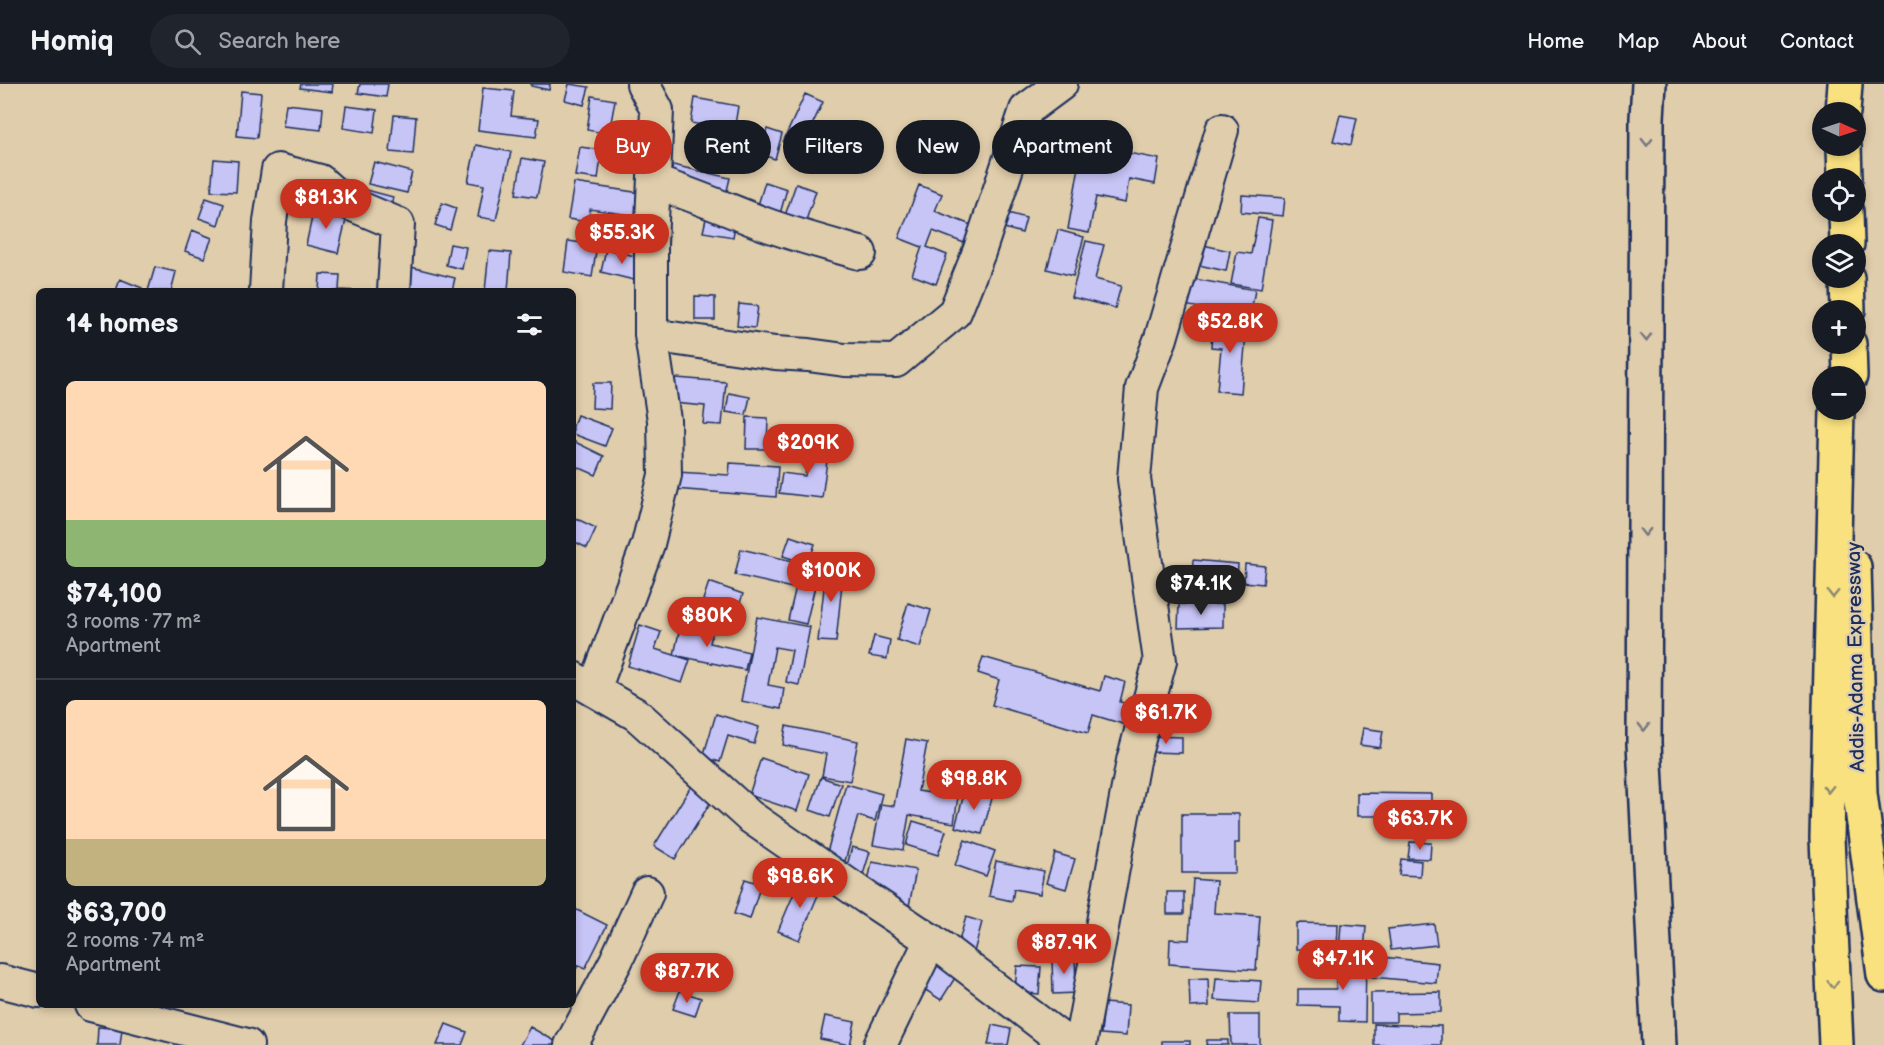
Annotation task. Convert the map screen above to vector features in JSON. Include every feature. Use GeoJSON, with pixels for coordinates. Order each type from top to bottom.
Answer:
{"type":"FeatureCollection","features":[{"type":"Feature","properties":{"kind":"highway"},"geometry":{"type":"LineString","coordinates":[[1836,1045],[1827,838],[1837,420]]}},
{"type":"Feature","properties":{"kind":"highway","name":"Addis-Adama Expressway"},"geometry":{"type":"LineString","coordinates":[[1851,420],[1860,794],[1884,975]]}},
{"type":"Feature","properties":{"kind":"street"},"geometry":{"type":"LineString","coordinates":[[643,84],[657,110],[651,244],[651,335],[664,420],[665,475],[648,544],[583,684],[638,716],[749,816],[931,940],[1036,1034],[1069,1045]]}},
{"type":"Feature","properties":{"kind":"street"},"geometry":{"type":"LineString","coordinates":[[651,335],[775,353],[846,360],[896,361],[955,312],[979,252],[1026,110],[1061,84]]}},
{"type":"Feature","properties":{"kind":"street"},"geometry":{"type":"LineString","coordinates":[[1649,84],[1644,743],[1659,1045]]}},
{"type":"Feature","properties":{"kind":"street"},"geometry":{"type":"LineString","coordinates":[[1080,1045],[1133,761],[1160,661],[1134,479],[1142,388],[1161,338],[1222,130]]}},
{"type":"Feature","properties":{"kind":"street"},"geometry":{"type":"LineString","coordinates":[[266,288],[270,221],[278,170],[320,181],[341,200],[398,224],[394,288]]}},
{"type":"Feature","properties":{"kind":"street"},"geometry":{"type":"LineString","coordinates":[[654,182],[695,195],[780,229],[860,253]]}},
{"type":"Feature","properties":{"kind":"street"},"geometry":{"type":"LineString","coordinates":[[571,1045],[616,961],[647,893]]}},
{"type":"Feature","properties":{"kind":"street"},"geometry":{"type":"LineString","coordinates":[[880,1045],[931,940]]}},
{"type":"Feature","properties":{"kind":"street"},"geometry":{"type":"LineString","coordinates":[[0,981],[36,990]]}},
{"type":"Feature","properties":{"kind":"street"},"geometry":{"type":"LineString","coordinates":[[103,1008],[247,1045]]}},
{"type":"Feature","properties":{"kind":"building"},"geometry":{"type":"Polygon","coordinates":[[[301,84],[333,84],[332,92],[300,88],[301,84]]]}},
{"type":"Feature","properties":{"kind":"building"},"geometry":{"type":"Polygon","coordinates":[[[360,84],[388,84],[386,97],[358,93],[360,84]]]}},
{"type":"Feature","properties":{"kind":"building"},"geometry":{"type":"Polygon","coordinates":[[[531,84],[550,84],[549,90],[531,86],[531,84]]]}},
{"type":"Feature","properties":{"kind":"building"},"geometry":{"type":"Polygon","coordinates":[[[569,84],[589,87],[584,105],[565,100],[569,84]]]}},
{"type":"Feature","properties":{"kind":"building"},"geometry":{"type":"Polygon","coordinates":[[[483,88],[514,91],[511,116],[539,119],[536,137],[478,130],[483,88]]]}},
{"type":"Feature","properties":{"kind":"building"},"geometry":{"type":"Polygon","coordinates":[[[241,91],[261,93],[257,138],[237,136],[241,91]]]}},
{"type":"Feature","properties":{"kind":"building"},"geometry":{"type":"Polygon","coordinates":[[[805,94],[823,102],[814,120],[793,120],[805,94]]]}},
{"type":"Feature","properties":{"kind":"building"},"geometry":{"type":"Polygon","coordinates":[[[592,96],[615,100],[611,120],[594,120],[594,131],[587,130],[592,96]]]}},
{"type":"Feature","properties":{"kind":"building"},"geometry":{"type":"Polygon","coordinates":[[[695,98],[738,106],[736,120],[691,120],[695,98]]]}},
{"type":"Feature","properties":{"kind":"building"},"geometry":{"type":"Polygon","coordinates":[[[286,104],[323,108],[321,130],[283,126],[286,104]]]}},
{"type":"Feature","properties":{"kind":"building"},"geometry":{"type":"Polygon","coordinates":[[[346,106],[377,110],[374,133],[343,128],[346,106]]]}},
{"type":"Feature","properties":{"kind":"building"},"geometry":{"type":"Polygon","coordinates":[[[394,115],[416,117],[413,154],[390,152],[394,115]]]}},
{"type":"Feature","properties":{"kind":"building"},"geometry":{"type":"Polygon","coordinates":[[[1340,115],[1357,118],[1351,145],[1333,141],[1340,115]]]}},
{"type":"Feature","properties":{"kind":"building"},"geometry":{"type":"Polygon","coordinates":[[[771,130],[782,134],[775,159],[771,158],[771,130]]]}},
{"type":"Feature","properties":{"kind":"building"},"geometry":{"type":"Polygon","coordinates":[[[476,145],[511,152],[496,220],[478,217],[484,185],[468,182],[476,145]]]}},
{"type":"Feature","properties":{"kind":"building"},"geometry":{"type":"Polygon","coordinates":[[[580,147],[594,149],[594,174],[599,174],[598,179],[575,176],[580,147]]]}},
{"type":"Feature","properties":{"kind":"building"},"geometry":{"type":"Polygon","coordinates":[[[1133,154],[1159,159],[1155,184],[1129,179],[1125,203],[1096,197],[1089,233],[1068,229],[1078,174],[1133,174],[1133,154]]]}},
{"type":"Feature","properties":{"kind":"building"},"geometry":{"type":"Polygon","coordinates":[[[522,158],[544,162],[537,197],[516,194],[522,158]]]}},
{"type":"Feature","properties":{"kind":"building"},"geometry":{"type":"Polygon","coordinates":[[[214,159],[238,161],[236,192],[211,191],[214,159]]]}},
{"type":"Feature","properties":{"kind":"building"},"geometry":{"type":"Polygon","coordinates":[[[374,162],[412,172],[407,193],[368,184],[374,162]]]}},
{"type":"Feature","properties":{"kind":"building"},"geometry":{"type":"Polygon","coordinates":[[[673,165],[684,168],[684,174],[712,174],[730,178],[725,199],[668,185],[673,165]]]}},
{"type":"Feature","properties":{"kind":"building"},"geometry":{"type":"Polygon","coordinates":[[[765,182],[787,189],[778,221],[755,215],[765,182]]]}},
{"type":"Feature","properties":{"kind":"building"},"geometry":{"type":"Polygon","coordinates":[[[574,183],[647,194],[644,217],[590,209],[588,222],[568,219],[574,183]]]}},
{"type":"Feature","properties":{"kind":"building"},"geometry":{"type":"Polygon","coordinates":[[[796,184],[816,191],[802,232],[782,224],[796,184]]]}},
{"type":"Feature","properties":{"kind":"building"},"geometry":{"type":"Polygon","coordinates":[[[919,185],[942,194],[935,211],[979,228],[972,246],[933,231],[927,247],[947,255],[936,284],[912,275],[922,247],[899,238],[919,185]]]}},
{"type":"Feature","properties":{"kind":"building"},"geometry":{"type":"Polygon","coordinates":[[[363,189],[393,197],[389,215],[359,208],[363,189]]]}},
{"type":"Feature","properties":{"kind":"building"},"geometry":{"type":"Polygon","coordinates":[[[1242,195],[1285,198],[1283,216],[1241,212],[1242,195]]]}},
{"type":"Feature","properties":{"kind":"building"},"geometry":{"type":"Polygon","coordinates":[[[206,198],[224,204],[218,225],[199,218],[206,198]]]}},
{"type":"Feature","properties":{"kind":"building"},"geometry":{"type":"Polygon","coordinates":[[[442,203],[456,208],[450,230],[435,225],[442,203]]]}},
{"type":"Feature","properties":{"kind":"building"},"geometry":{"type":"Polygon","coordinates":[[[314,208],[347,216],[338,253],[306,245],[314,208]]]}},
{"type":"Feature","properties":{"kind":"building"},"geometry":{"type":"Polygon","coordinates":[[[1001,211],[1026,218],[1022,233],[997,226],[1001,211]]]}},
{"type":"Feature","properties":{"kind":"building"},"geometry":{"type":"Polygon","coordinates":[[[707,214],[736,220],[733,237],[703,232],[707,214]]]}},
{"type":"Feature","properties":{"kind":"building"},"geometry":{"type":"Polygon","coordinates":[[[1258,218],[1272,220],[1261,289],[1231,284],[1237,252],[1251,254],[1258,218]]]}},
{"type":"Feature","properties":{"kind":"building"},"geometry":{"type":"Polygon","coordinates":[[[192,230],[212,238],[204,258],[185,251],[192,230]]]}},
{"type":"Feature","properties":{"kind":"building"},"geometry":{"type":"Polygon","coordinates":[[[1058,230],[1084,237],[1073,276],[1047,269],[1058,230]]]}},
{"type":"Feature","properties":{"kind":"building"},"geometry":{"type":"Polygon","coordinates":[[[568,241],[597,245],[592,277],[564,272],[568,241]]]}},
{"type":"Feature","properties":{"kind":"building"},"geometry":{"type":"Polygon","coordinates":[[[1086,241],[1104,245],[1095,279],[1121,286],[1115,308],[1071,297],[1086,241]]]}},
{"type":"Feature","properties":{"kind":"building"},"geometry":{"type":"Polygon","coordinates":[[[450,244],[466,247],[462,269],[446,265],[450,244]]]}},
{"type":"Feature","properties":{"kind":"building"},"geometry":{"type":"Polygon","coordinates":[[[1199,244],[1230,251],[1226,271],[1194,264],[1199,244]]]}},
{"type":"Feature","properties":{"kind":"building"},"geometry":{"type":"Polygon","coordinates":[[[606,249],[643,258],[638,281],[601,272],[606,249]]]}},
{"type":"Feature","properties":{"kind":"building"},"geometry":{"type":"Polygon","coordinates":[[[489,251],[511,253],[508,288],[485,288],[489,251]]]}},
{"type":"Feature","properties":{"kind":"building"},"geometry":{"type":"Polygon","coordinates":[[[403,265],[455,278],[453,288],[397,286],[403,265]]]}},
{"type":"Feature","properties":{"kind":"building"},"geometry":{"type":"Polygon","coordinates":[[[155,267],[176,272],[172,288],[149,288],[155,267]]]}},
{"type":"Feature","properties":{"kind":"building"},"geometry":{"type":"Polygon","coordinates":[[[320,274],[340,275],[339,288],[319,288],[320,274]]]}},
{"type":"Feature","properties":{"kind":"building"},"geometry":{"type":"Polygon","coordinates":[[[1189,278],[1255,290],[1250,317],[1184,305],[1189,278]]]}},
{"type":"Feature","properties":{"kind":"building"},"geometry":{"type":"Polygon","coordinates":[[[120,279],[142,288],[117,288],[120,279]]]}},
{"type":"Feature","properties":{"kind":"building"},"geometry":{"type":"Polygon","coordinates":[[[695,296],[715,297],[715,320],[695,320],[695,296]]]}},
{"type":"Feature","properties":{"kind":"building"},"geometry":{"type":"Polygon","coordinates":[[[739,304],[758,306],[755,328],[737,326],[739,304]]]}},
{"type":"Feature","properties":{"kind":"building"},"geometry":{"type":"Polygon","coordinates":[[[1213,320],[1247,322],[1241,393],[1217,391],[1221,348],[1211,347],[1213,320]]]}},
{"type":"Feature","properties":{"kind":"building"},"geometry":{"type":"Polygon","coordinates":[[[664,377],[726,382],[722,425],[703,424],[705,406],[662,402],[664,377]]]}},
{"type":"Feature","properties":{"kind":"building"},"geometry":{"type":"Polygon","coordinates":[[[593,383],[611,383],[610,409],[592,408],[593,383]]]}},
{"type":"Feature","properties":{"kind":"building"},"geometry":{"type":"Polygon","coordinates":[[[729,393],[750,397],[746,415],[726,412],[729,393]]]}},
{"type":"Feature","properties":{"kind":"building"},"geometry":{"type":"Polygon","coordinates":[[[577,415],[612,428],[605,446],[576,435],[577,415]]]}},
{"type":"Feature","properties":{"kind":"building"},"geometry":{"type":"Polygon","coordinates":[[[747,417],[768,418],[767,449],[746,449],[747,417]]]}},
{"type":"Feature","properties":{"kind":"building"},"geometry":{"type":"Polygon","coordinates":[[[576,442],[604,456],[596,475],[576,466],[576,442]]]}},
{"type":"Feature","properties":{"kind":"building"},"geometry":{"type":"Polygon","coordinates":[[[809,444],[829,446],[822,498],[779,493],[782,473],[805,476],[809,444]]]}},
{"type":"Feature","properties":{"kind":"building"},"geometry":{"type":"Polygon","coordinates":[[[730,463],[778,466],[776,497],[674,489],[676,472],[729,475],[730,463]]]}},
{"type":"Feature","properties":{"kind":"building"},"geometry":{"type":"Polygon","coordinates":[[[576,518],[596,528],[587,548],[576,542],[576,518]]]}},
{"type":"Feature","properties":{"kind":"building"},"geometry":{"type":"Polygon","coordinates":[[[790,536],[815,544],[808,564],[783,556],[790,536]]]}},
{"type":"Feature","properties":{"kind":"building"},"geometry":{"type":"Polygon","coordinates":[[[741,549],[797,562],[792,588],[735,575],[741,549]]]}},
{"type":"Feature","properties":{"kind":"building"},"geometry":{"type":"Polygon","coordinates":[[[1193,560],[1238,564],[1236,596],[1191,592],[1193,560]]]}},
{"type":"Feature","properties":{"kind":"building"},"geometry":{"type":"Polygon","coordinates":[[[827,562],[844,564],[836,642],[818,641],[827,562]]]}},
{"type":"Feature","properties":{"kind":"building"},"geometry":{"type":"Polygon","coordinates":[[[1245,564],[1265,566],[1263,584],[1244,582],[1245,564]]]}},
{"type":"Feature","properties":{"kind":"building"},"geometry":{"type":"Polygon","coordinates":[[[799,574],[817,578],[806,624],[788,620],[799,574]]]}},
{"type":"Feature","properties":{"kind":"building"},"geometry":{"type":"Polygon","coordinates":[[[709,582],[743,594],[737,612],[703,600],[709,582]]]}},
{"type":"Feature","properties":{"kind":"building"},"geometry":{"type":"Polygon","coordinates":[[[908,603],[931,610],[920,647],[897,640],[908,603]]]}},
{"type":"Feature","properties":{"kind":"building"},"geometry":{"type":"Polygon","coordinates":[[[1179,604],[1223,604],[1223,627],[1178,628],[1179,604]]]}},
{"type":"Feature","properties":{"kind":"building"},"geometry":{"type":"Polygon","coordinates":[[[757,617],[810,627],[799,685],[786,682],[792,650],[775,647],[768,685],[784,688],[781,709],[741,701],[757,617]]]}},
{"type":"Feature","properties":{"kind":"building"},"geometry":{"type":"Polygon","coordinates":[[[681,623],[713,630],[710,643],[749,652],[745,670],[674,655],[681,623]]]}},
{"type":"Feature","properties":{"kind":"building"},"geometry":{"type":"Polygon","coordinates":[[[640,625],[661,632],[655,649],[690,660],[682,683],[628,666],[640,625]]]}},
{"type":"Feature","properties":{"kind":"building"},"geometry":{"type":"Polygon","coordinates":[[[874,636],[890,640],[887,659],[869,656],[874,636]]]}},
{"type":"Feature","properties":{"kind":"building"},"geometry":{"type":"Polygon","coordinates":[[[983,657],[1100,691],[1104,676],[1125,682],[1120,702],[1139,707],[1133,727],[1093,715],[1088,733],[992,705],[999,680],[978,673],[983,657]]]}},
{"type":"Feature","properties":{"kind":"building"},"geometry":{"type":"Polygon","coordinates":[[[1160,694],[1191,697],[1189,716],[1158,713],[1160,694]]]}},
{"type":"Feature","properties":{"kind":"building"},"geometry":{"type":"Polygon","coordinates":[[[716,714],[759,727],[754,744],[728,736],[720,762],[703,757],[716,714]]]}},
{"type":"Feature","properties":{"kind":"building"},"geometry":{"type":"Polygon","coordinates":[[[786,726],[858,741],[850,781],[822,776],[826,754],[783,745],[786,726]]]}},
{"type":"Feature","properties":{"kind":"building"},"geometry":{"type":"Polygon","coordinates":[[[1363,728],[1383,731],[1380,748],[1360,745],[1363,728]]]}},
{"type":"Feature","properties":{"kind":"building"},"geometry":{"type":"Polygon","coordinates":[[[1151,736],[1182,737],[1182,753],[1150,752],[1151,736]]]}},
{"type":"Feature","properties":{"kind":"building"},"geometry":{"type":"Polygon","coordinates":[[[906,739],[927,743],[918,791],[958,797],[954,823],[909,815],[903,850],[873,845],[881,804],[894,806],[906,739]]]}},
{"type":"Feature","properties":{"kind":"building"},"geometry":{"type":"Polygon","coordinates":[[[761,758],[809,774],[797,811],[749,795],[761,758]]]}},
{"type":"Feature","properties":{"kind":"building"},"geometry":{"type":"Polygon","coordinates":[[[821,777],[841,784],[830,817],[810,810],[821,777]]]}},
{"type":"Feature","properties":{"kind":"building"},"geometry":{"type":"Polygon","coordinates":[[[693,783],[714,797],[675,859],[654,846],[693,783]]]}},
{"type":"Feature","properties":{"kind":"building"},"geometry":{"type":"Polygon","coordinates":[[[846,784],[882,794],[875,821],[858,816],[845,861],[826,856],[846,784]]]}},
{"type":"Feature","properties":{"kind":"building"},"geometry":{"type":"Polygon","coordinates":[[[966,787],[993,795],[982,834],[955,827],[966,787]]]}},
{"type":"Feature","properties":{"kind":"building"},"geometry":{"type":"Polygon","coordinates":[[[1357,793],[1431,794],[1431,816],[1357,816],[1357,793]]]}},
{"type":"Feature","properties":{"kind":"building"},"geometry":{"type":"Polygon","coordinates":[[[1182,814],[1239,814],[1239,843],[1235,843],[1235,873],[1182,873],[1182,814]]]}},
{"type":"Feature","properties":{"kind":"building"},"geometry":{"type":"Polygon","coordinates":[[[913,821],[946,831],[938,855],[906,845],[913,821]]]}},
{"type":"Feature","properties":{"kind":"building"},"geometry":{"type":"Polygon","coordinates":[[[965,840],[995,851],[986,876],[955,865],[965,840]]]}},
{"type":"Feature","properties":{"kind":"building"},"geometry":{"type":"Polygon","coordinates":[[[1410,842],[1431,843],[1430,859],[1408,858],[1410,842]]]}},
{"type":"Feature","properties":{"kind":"building"},"geometry":{"type":"Polygon","coordinates":[[[852,847],[870,852],[862,878],[845,873],[852,847]]]}},
{"type":"Feature","properties":{"kind":"building"},"geometry":{"type":"Polygon","coordinates":[[[1055,853],[1075,859],[1066,889],[1046,883],[1055,853]]]}},
{"type":"Feature","properties":{"kind":"building"},"geometry":{"type":"Polygon","coordinates":[[[1401,859],[1421,861],[1420,876],[1399,875],[1401,859]]]}},
{"type":"Feature","properties":{"kind":"building"},"geometry":{"type":"Polygon","coordinates":[[[996,861],[1044,871],[1040,894],[1014,889],[1012,901],[989,896],[996,861]]]}},
{"type":"Feature","properties":{"kind":"building"},"geometry":{"type":"Polygon","coordinates":[[[872,862],[916,870],[909,906],[865,897],[872,862]]]}},
{"type":"Feature","properties":{"kind":"building"},"geometry":{"type":"Polygon","coordinates":[[[745,879],[761,884],[750,919],[734,914],[745,879]]]}},
{"type":"Feature","properties":{"kind":"building"},"geometry":{"type":"Polygon","coordinates":[[[800,879],[821,888],[799,940],[778,931],[800,879]]]}},
{"type":"Feature","properties":{"kind":"building"},"geometry":{"type":"Polygon","coordinates":[[[1193,879],[1216,881],[1214,913],[1260,916],[1256,970],[1169,964],[1170,939],[1189,940],[1193,879]]]}},
{"type":"Feature","properties":{"kind":"building"},"geometry":{"type":"Polygon","coordinates":[[[1167,892],[1184,892],[1184,914],[1167,914],[1167,892]]]}},
{"type":"Feature","properties":{"kind":"building"},"geometry":{"type":"Polygon","coordinates":[[[576,910],[607,925],[585,969],[578,965],[576,969],[576,910]]]}},
{"type":"Feature","properties":{"kind":"building"},"geometry":{"type":"Polygon","coordinates":[[[966,917],[982,922],[974,952],[957,947],[966,917]]]}},
{"type":"Feature","properties":{"kind":"building"},"geometry":{"type":"Polygon","coordinates":[[[1296,923],[1338,924],[1337,950],[1296,949],[1296,923]]]}},
{"type":"Feature","properties":{"kind":"building"},"geometry":{"type":"Polygon","coordinates":[[[1341,924],[1366,926],[1364,953],[1339,952],[1341,924]]]}},
{"type":"Feature","properties":{"kind":"building"},"geometry":{"type":"Polygon","coordinates":[[[1434,924],[1437,945],[1391,950],[1388,929],[1434,924]]]}},
{"type":"Feature","properties":{"kind":"building"},"geometry":{"type":"Polygon","coordinates":[[[1373,956],[1438,963],[1436,983],[1372,977],[1373,956]]]}},
{"type":"Feature","properties":{"kind":"building"},"geometry":{"type":"Polygon","coordinates":[[[1075,957],[1076,993],[1053,994],[1052,958],[1075,957]]]}},
{"type":"Feature","properties":{"kind":"building"},"geometry":{"type":"Polygon","coordinates":[[[940,958],[960,970],[941,1000],[921,987],[940,958]]]}},
{"type":"Feature","properties":{"kind":"building"},"geometry":{"type":"Polygon","coordinates":[[[1337,958],[1366,958],[1365,1022],[1339,1021],[1339,1006],[1298,1005],[1298,989],[1336,989],[1337,958]]]}},
{"type":"Feature","properties":{"kind":"building"},"geometry":{"type":"Polygon","coordinates":[[[1017,966],[1041,967],[1039,994],[1015,992],[1017,966]]]}},
{"type":"Feature","properties":{"kind":"building"},"geometry":{"type":"Polygon","coordinates":[[[1208,978],[1209,1006],[1190,1007],[1189,979],[1208,978]]]}},
{"type":"Feature","properties":{"kind":"building"},"geometry":{"type":"Polygon","coordinates":[[[1216,978],[1261,981],[1259,1003],[1214,1000],[1216,978]]]}},
{"type":"Feature","properties":{"kind":"building"},"geometry":{"type":"Polygon","coordinates":[[[680,991],[701,998],[695,1016],[673,1009],[680,991]]]}},
{"type":"Feature","properties":{"kind":"building"},"geometry":{"type":"Polygon","coordinates":[[[1441,992],[1441,1012],[1396,1013],[1396,1022],[1371,1022],[1371,993],[1441,992]]]}},
{"type":"Feature","properties":{"kind":"building"},"geometry":{"type":"Polygon","coordinates":[[[1104,1003],[1128,1005],[1126,1036],[1101,1034],[1104,1003]]]}},
{"type":"Feature","properties":{"kind":"building"},"geometry":{"type":"Polygon","coordinates":[[[1230,1015],[1260,1015],[1260,1045],[1231,1045],[1230,1015]]]}},
{"type":"Feature","properties":{"kind":"building"},"geometry":{"type":"Polygon","coordinates":[[[825,1016],[855,1022],[850,1045],[820,1039],[825,1016]]]}},
{"type":"Feature","properties":{"kind":"building"},"geometry":{"type":"Polygon","coordinates":[[[446,1024],[467,1032],[462,1045],[437,1045],[446,1024]]]}},
{"type":"Feature","properties":{"kind":"building"},"geometry":{"type":"Polygon","coordinates":[[[1374,1024],[1441,1026],[1441,1045],[1374,1045],[1374,1024]]]}},
{"type":"Feature","properties":{"kind":"building"},"geometry":{"type":"Polygon","coordinates":[[[992,1025],[1011,1029],[1008,1045],[988,1045],[992,1025]]]}},
{"type":"Feature","properties":{"kind":"building"},"geometry":{"type":"Polygon","coordinates":[[[98,1027],[122,1029],[120,1045],[97,1045],[98,1027]]]}},
{"type":"Feature","properties":{"kind":"building"},"geometry":{"type":"Polygon","coordinates":[[[530,1027],[562,1045],[520,1045],[530,1027]]]}},
{"type":"Feature","properties":{"kind":"building"},"geometry":{"type":"Polygon","coordinates":[[[1207,1040],[1228,1040],[1228,1045],[1206,1045],[1207,1040]]]}},
{"type":"Feature","properties":{"kind":"building"},"geometry":{"type":"Polygon","coordinates":[[[1162,1041],[1190,1041],[1190,1045],[1162,1045],[1162,1041]]]}}]}
